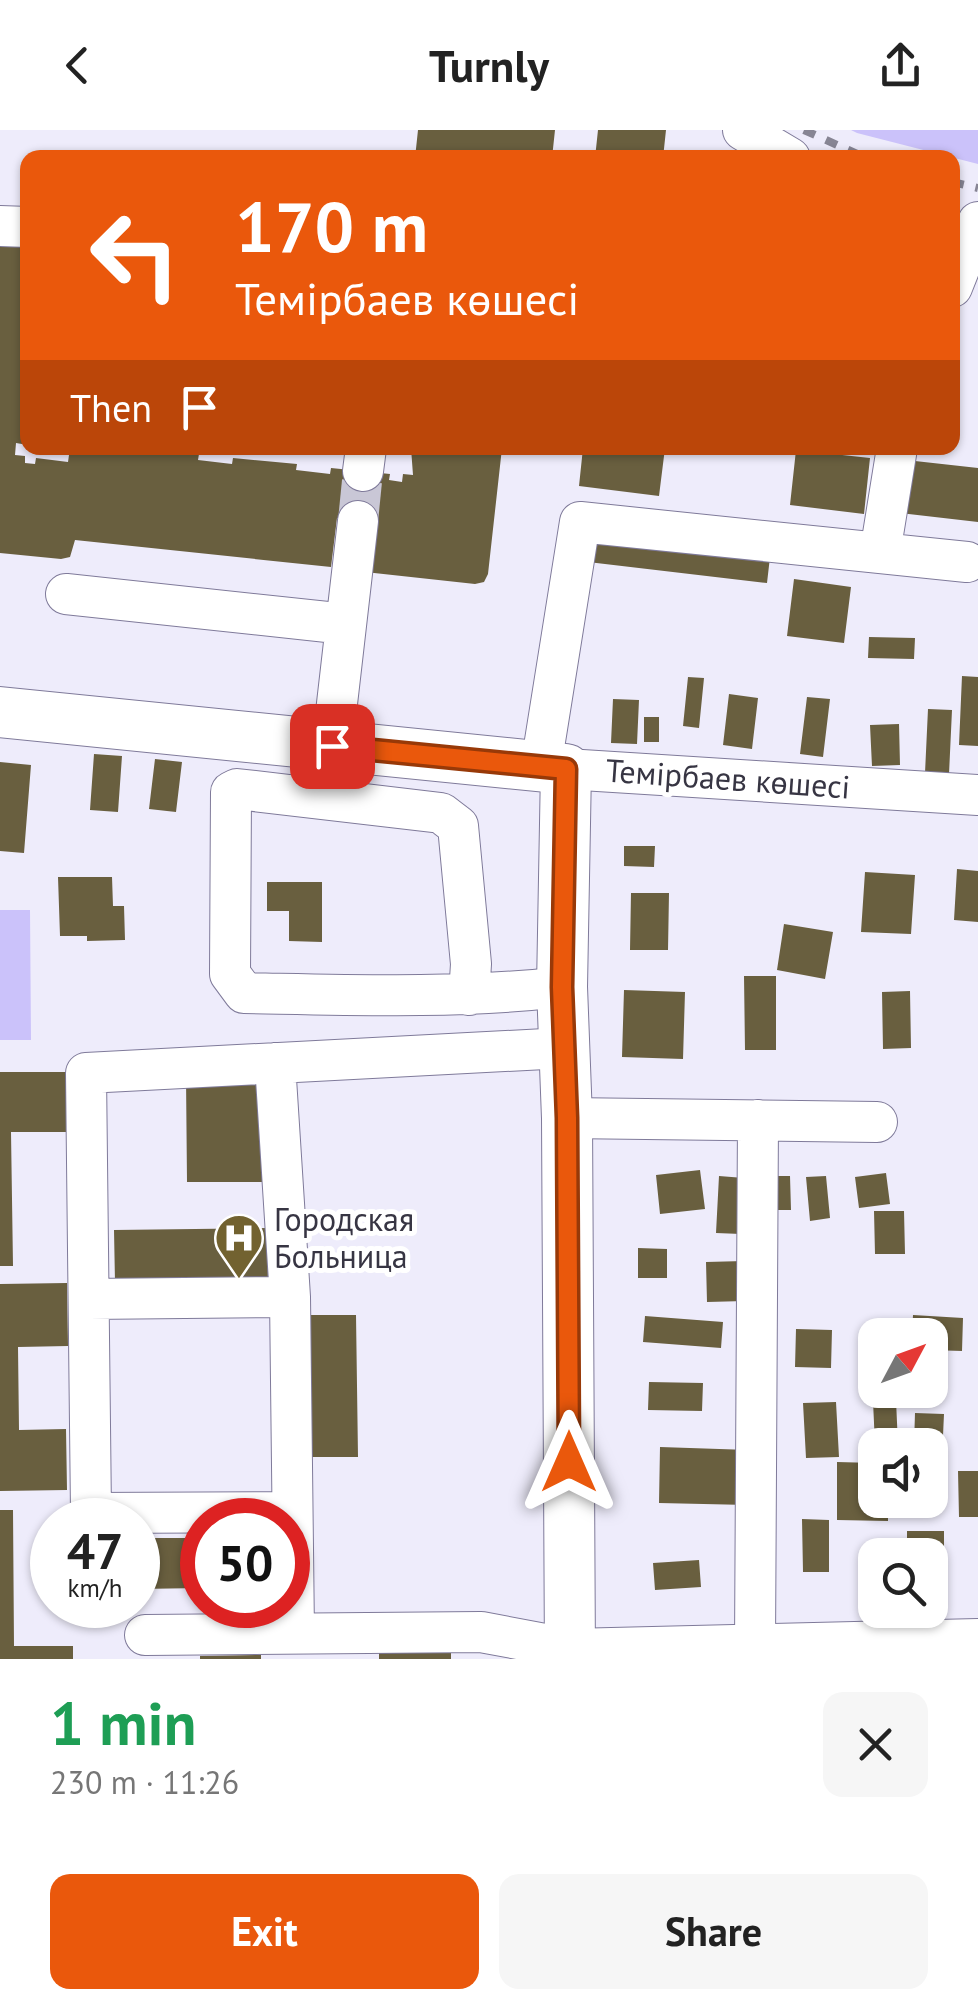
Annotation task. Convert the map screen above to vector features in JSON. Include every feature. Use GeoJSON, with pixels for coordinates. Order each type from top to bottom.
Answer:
{"type":"FeatureCollection","features":[{"type":"Feature","properties":{"kind":"main road","name":"Темірбаев көшесі"},"geometry":{"type":"LineString","coordinates":[[0,712],[553,768]]}},
{"type":"Feature","properties":{"kind":"main road"},"geometry":{"type":"LineString","coordinates":[[553,768],[567,1118],[570,1654]]}},
{"type":"Feature","properties":{"kind":"street"},"geometry":{"type":"LineString","coordinates":[[743,130],[777,150]]}},
{"type":"Feature","properties":{"kind":"street"},"geometry":{"type":"LineString","coordinates":[[880,553],[896,455]]}},
{"type":"Feature","properties":{"kind":"street"},"geometry":{"type":"LineString","coordinates":[[332,746],[358,521]]}},
{"type":"Feature","properties":{"kind":"street"},"geometry":{"type":"LineString","coordinates":[[553,768],[580,522],[967,562]]}},
{"type":"Feature","properties":{"kind":"street"},"geometry":{"type":"LineString","coordinates":[[66,594],[346,624]]}},
{"type":"Feature","properties":{"kind":"street"},"geometry":{"type":"LineString","coordinates":[[255,739],[256,792]]}},
{"type":"Feature","properties":{"kind":"street","name":"Темірбаев көшесі"},"geometry":{"type":"LineString","coordinates":[[553,768],[978,794]]}},
{"type":"Feature","properties":{"kind":"street"},"geometry":{"type":"LineString","coordinates":[[469,995],[471,964],[458,826],[451,818],[441,812],[237,789],[231,792],[230,974],[244,993],[469,995],[562,987]]}},
{"type":"Feature","properties":{"kind":"street"},"geometry":{"type":"LineString","coordinates":[[180,1513],[91,1513],[86,1073],[564,1048]]}},
{"type":"Feature","properties":{"kind":"street"},"geometry":{"type":"LineString","coordinates":[[275,1063],[290,1297],[292,1498]]}},
{"type":"Feature","properties":{"kind":"street"},"geometry":{"type":"LineString","coordinates":[[567,1118],[877,1122]]}},
{"type":"Feature","properties":{"kind":"street"},"geometry":{"type":"LineString","coordinates":[[755,1646],[758,1120]]}},
{"type":"Feature","properties":{"kind":"street"},"geometry":{"type":"LineString","coordinates":[[89,1298],[290,1297]]}},
{"type":"Feature","properties":{"kind":"street"},"geometry":{"type":"LineString","coordinates":[[294,1628],[294,1633]]}},
{"type":"Feature","properties":{"kind":"street"},"geometry":{"type":"LineString","coordinates":[[144,1635],[482,1632],[570,1654],[978,1639]]}},
{"type":"Feature","properties":{"kind":"shaded area"},"geometry":{"type":"Polygon","coordinates":[[[851,130],[978,130],[978,164],[960,159],[960,150],[923,150],[851,130]]]}},
{"type":"Feature","properties":{"kind":"shaded area"},"geometry":{"type":"Polygon","coordinates":[[[0,910],[30,910],[31,1040],[0,1040],[0,910]]]}},
{"type":"Feature","properties":{"kind":"building"},"geometry":{"type":"Polygon","coordinates":[[[418,130],[555,130],[553,150],[416,150],[418,130]]]}},
{"type":"Feature","properties":{"kind":"building"},"geometry":{"type":"Polygon","coordinates":[[[598,130],[666,130],[664,150],[596,150],[598,130]]]}},
{"type":"Feature","properties":{"kind":"building"},"geometry":{"type":"Polygon","coordinates":[[[0,232],[20,234],[20,444],[16,443],[15,455],[25,456],[25,463],[35,464],[36,458],[68,462],[69,455],[199,455],[198,460],[232,464],[233,458],[297,464],[296,470],[330,474],[331,468],[390,474],[389,480],[402,482],[403,474],[413,475],[412,455],[501,455],[488,574],[484,582],[475,584],[365,572],[371,522],[337,518],[331,567],[75,540],[70,557],[61,559],[0,553],[0,232]]]}},
{"type":"Feature","properties":{"kind":"building"},"geometry":{"type":"Polygon","coordinates":[[[582,455],[664,455],[659,496],[579,486],[582,455]]]}},
{"type":"Feature","properties":{"kind":"building"},"geometry":{"type":"Polygon","coordinates":[[[795,455],[870,458],[864,514],[790,505],[795,455]]]}},
{"type":"Feature","properties":{"kind":"building"},"geometry":{"type":"Polygon","coordinates":[[[906,460],[978,468],[978,522],[900,513],[906,460]]]}},
{"type":"Feature","properties":{"kind":"building"},"geometry":{"type":"Polygon","coordinates":[[[591,536],[770,557],[767,583],[588,562],[591,536]]]}},
{"type":"Feature","properties":{"kind":"building"},"geometry":{"type":"Polygon","coordinates":[[[794,579],[851,587],[844,643],[787,636],[794,579]]]}},
{"type":"Feature","properties":{"kind":"building"},"geometry":{"type":"Polygon","coordinates":[[[869,637],[915,638],[914,659],[868,658],[869,637]]]}},
{"type":"Feature","properties":{"kind":"building"},"geometry":{"type":"Polygon","coordinates":[[[962,676],[978,677],[978,746],[959,745],[962,676]]]}},
{"type":"Feature","properties":{"kind":"building"},"geometry":{"type":"Polygon","coordinates":[[[688,677],[704,678],[699,728],[683,726],[688,677]]]}},
{"type":"Feature","properties":{"kind":"building"},"geometry":{"type":"Polygon","coordinates":[[[729,694],[758,698],[752,749],[723,745],[729,694]]]}},
{"type":"Feature","properties":{"kind":"building"},"geometry":{"type":"Polygon","coordinates":[[[807,697],[830,699],[823,757],[800,754],[807,697]]]}},
{"type":"Feature","properties":{"kind":"building"},"geometry":{"type":"Polygon","coordinates":[[[613,699],[639,700],[637,744],[611,743],[613,699]]]}},
{"type":"Feature","properties":{"kind":"building"},"geometry":{"type":"Polygon","coordinates":[[[928,709],[952,710],[949,774],[925,773],[928,709]]]}},
{"type":"Feature","properties":{"kind":"building"},"geometry":{"type":"Polygon","coordinates":[[[644,717],[659,717],[659,742],[644,742],[644,717]]]}},
{"type":"Feature","properties":{"kind":"building"},"geometry":{"type":"Polygon","coordinates":[[[899,724],[900,765],[872,766],[870,725],[899,724]]]}},
{"type":"Feature","properties":{"kind":"building"},"geometry":{"type":"Polygon","coordinates":[[[94,754],[122,756],[118,812],[90,810],[94,754]]]}},
{"type":"Feature","properties":{"kind":"building"},"geometry":{"type":"Polygon","coordinates":[[[155,759],[182,762],[176,812],[149,809],[155,759]]]}},
{"type":"Feature","properties":{"kind":"building"},"geometry":{"type":"Polygon","coordinates":[[[0,762],[31,765],[24,853],[0,851],[0,762]]]}},
{"type":"Feature","properties":{"kind":"building"},"geometry":{"type":"Polygon","coordinates":[[[624,846],[655,846],[654,867],[624,866],[624,846]]]}},
{"type":"Feature","properties":{"kind":"building"},"geometry":{"type":"Polygon","coordinates":[[[957,869],[978,871],[978,922],[954,920],[957,869]]]}},
{"type":"Feature","properties":{"kind":"building"},"geometry":{"type":"Polygon","coordinates":[[[865,872],[915,875],[911,934],[861,932],[865,872]]]}},
{"type":"Feature","properties":{"kind":"building"},"geometry":{"type":"Polygon","coordinates":[[[58,877],[112,877],[113,906],[124,906],[125,940],[87,941],[87,936],[60,936],[58,877]]]}},
{"type":"Feature","properties":{"kind":"building"},"geometry":{"type":"Polygon","coordinates":[[[267,882],[322,882],[322,942],[289,941],[289,911],[267,911],[267,882]]]}},
{"type":"Feature","properties":{"kind":"building"},"geometry":{"type":"Polygon","coordinates":[[[631,893],[669,893],[668,950],[630,950],[631,893]]]}},
{"type":"Feature","properties":{"kind":"building"},"geometry":{"type":"Polygon","coordinates":[[[784,924],[833,932],[825,979],[777,970],[784,924]]]}},
{"type":"Feature","properties":{"kind":"building"},"geometry":{"type":"Polygon","coordinates":[[[744,976],[776,976],[776,1050],[745,1050],[744,976]]]}},
{"type":"Feature","properties":{"kind":"building"},"geometry":{"type":"Polygon","coordinates":[[[624,990],[685,992],[683,1059],[622,1057],[624,990]]]}},
{"type":"Feature","properties":{"kind":"building"},"geometry":{"type":"Polygon","coordinates":[[[910,991],[911,1048],[883,1049],[882,992],[910,991]]]}},
{"type":"Feature","properties":{"kind":"building"},"geometry":{"type":"Polygon","coordinates":[[[0,1072],[66,1072],[67,1132],[11,1132],[13,1266],[0,1266],[0,1072]]]}},
{"type":"Feature","properties":{"kind":"building"},"geometry":{"type":"Polygon","coordinates":[[[263,1076],[264,1182],[187,1182],[186,1077],[263,1076]]]}},
{"type":"Feature","properties":{"kind":"building"},"geometry":{"type":"Polygon","coordinates":[[[700,1170],[705,1209],[660,1214],[656,1175],[700,1170]]]}},
{"type":"Feature","properties":{"kind":"building"},"geometry":{"type":"Polygon","coordinates":[[[886,1173],[890,1204],[859,1208],[855,1177],[886,1173]]]}},
{"type":"Feature","properties":{"kind":"building"},"geometry":{"type":"Polygon","coordinates":[[[719,1176],[744,1178],[741,1234],[716,1233],[719,1176]]]}},
{"type":"Feature","properties":{"kind":"building"},"geometry":{"type":"Polygon","coordinates":[[[776,1176],[790,1176],[791,1210],[777,1210],[776,1176]]]}},
{"type":"Feature","properties":{"kind":"building"},"geometry":{"type":"Polygon","coordinates":[[[826,1176],[830,1218],[810,1221],[806,1177],[826,1176]]]}},
{"type":"Feature","properties":{"kind":"building"},"geometry":{"type":"Polygon","coordinates":[[[874,1211],[904,1211],[905,1254],[875,1254],[874,1211]]]}},
{"type":"Feature","properties":{"kind":"building"},"geometry":{"type":"Polygon","coordinates":[[[267,1228],[268,1281],[115,1282],[114,1230],[267,1228]]]}},
{"type":"Feature","properties":{"kind":"building"},"geometry":{"type":"Polygon","coordinates":[[[638,1248],[667,1249],[667,1278],[638,1278],[638,1248]]]}},
{"type":"Feature","properties":{"kind":"building"},"geometry":{"type":"Polygon","coordinates":[[[744,1261],[745,1301],[707,1302],[706,1262],[744,1261]]]}},
{"type":"Feature","properties":{"kind":"building"},"geometry":{"type":"Polygon","coordinates":[[[67,1283],[68,1346],[18,1347],[19,1430],[66,1429],[67,1490],[0,1491],[0,1284],[67,1283]]]}},
{"type":"Feature","properties":{"kind":"building"},"geometry":{"type":"Polygon","coordinates":[[[303,1315],[356,1315],[358,1457],[305,1457],[303,1315]]]}},
{"type":"Feature","properties":{"kind":"building"},"geometry":{"type":"Polygon","coordinates":[[[913,1315],[963,1318],[962,1351],[948,1351],[948,1318],[913,1318],[913,1315]]]}},
{"type":"Feature","properties":{"kind":"building"},"geometry":{"type":"Polygon","coordinates":[[[645,1316],[723,1322],[721,1348],[643,1342],[645,1316]]]}},
{"type":"Feature","properties":{"kind":"building"},"geometry":{"type":"Polygon","coordinates":[[[796,1329],[832,1330],[831,1368],[795,1367],[796,1329]]]}},
{"type":"Feature","properties":{"kind":"building"},"geometry":{"type":"Polygon","coordinates":[[[649,1382],[703,1383],[702,1411],[648,1410],[649,1382]]]}},
{"type":"Feature","properties":{"kind":"building"},"geometry":{"type":"Polygon","coordinates":[[[836,1402],[839,1457],[806,1458],[803,1403],[836,1402]]]}},
{"type":"Feature","properties":{"kind":"building"},"geometry":{"type":"Polygon","coordinates":[[[873,1408],[896,1408],[897,1428],[874,1428],[873,1408]]]}},
{"type":"Feature","properties":{"kind":"building"},"geometry":{"type":"Polygon","coordinates":[[[915,1413],[944,1414],[943,1428],[915,1428],[915,1413]]]}},
{"type":"Feature","properties":{"kind":"building"},"geometry":{"type":"Polygon","coordinates":[[[660,1447],[749,1450],[748,1505],[659,1503],[660,1447]]]}},
{"type":"Feature","properties":{"kind":"building"},"geometry":{"type":"Polygon","coordinates":[[[837,1462],[858,1463],[858,1518],[888,1521],[837,1520],[837,1462]]]}},
{"type":"Feature","properties":{"kind":"building"},"geometry":{"type":"Polygon","coordinates":[[[958,1471],[978,1471],[978,1517],[959,1517],[958,1471]]]}},
{"type":"Feature","properties":{"kind":"building"},"geometry":{"type":"Polygon","coordinates":[[[0,1510],[13,1510],[14,1646],[73,1646],[73,1659],[0,1659],[0,1510]]]}},
{"type":"Feature","properties":{"kind":"building"},"geometry":{"type":"Polygon","coordinates":[[[802,1519],[829,1520],[829,1572],[803,1572],[802,1519]]]}},
{"type":"Feature","properties":{"kind":"building"},"geometry":{"type":"Polygon","coordinates":[[[907,1531],[944,1531],[944,1538],[907,1538],[907,1531]]]}},
{"type":"Feature","properties":{"kind":"building"},"geometry":{"type":"Polygon","coordinates":[[[160,1538],[180,1538],[180,1588],[160,1589],[160,1538]]]}},
{"type":"Feature","properties":{"kind":"building"},"geometry":{"type":"Polygon","coordinates":[[[699,1560],[701,1587],[655,1590],[653,1563],[699,1560]]]}},
{"type":"Feature","properties":{"kind":"building"},"geometry":{"type":"Polygon","coordinates":[[[451,1650],[451,1659],[379,1659],[379,1651],[451,1650]]]}},
{"type":"Feature","properties":{"kind":"building"},"geometry":{"type":"Polygon","coordinates":[[[261,1655],[261,1659],[200,1659],[200,1656],[261,1655]]]}},
{"type":"Feature","properties":{"kind":"tunnel"},"geometry":{"type":"LineString","coordinates":[[358,521],[363,471]]}},
{"type":"Feature","properties":{"kind":"railway"},"geometry":{"type":"LineString","coordinates":[[804,130],[848,150]]}},
{"type":"Feature","properties":{"kind":"railway"},"geometry":{"type":"LineString","coordinates":[[960,184],[978,188]]}},
{"type":"Feature","properties":{"kind":"place","name":"Городская Больница"},"geometry":{"type":"Point","coordinates":[239,1280]}},
{"type":"Feature","properties":{"kind":"route"},"geometry":{"type":"LineString","coordinates":[[332,746],[566,769],[562,987],[567,1118],[569,1462]]}}]}
